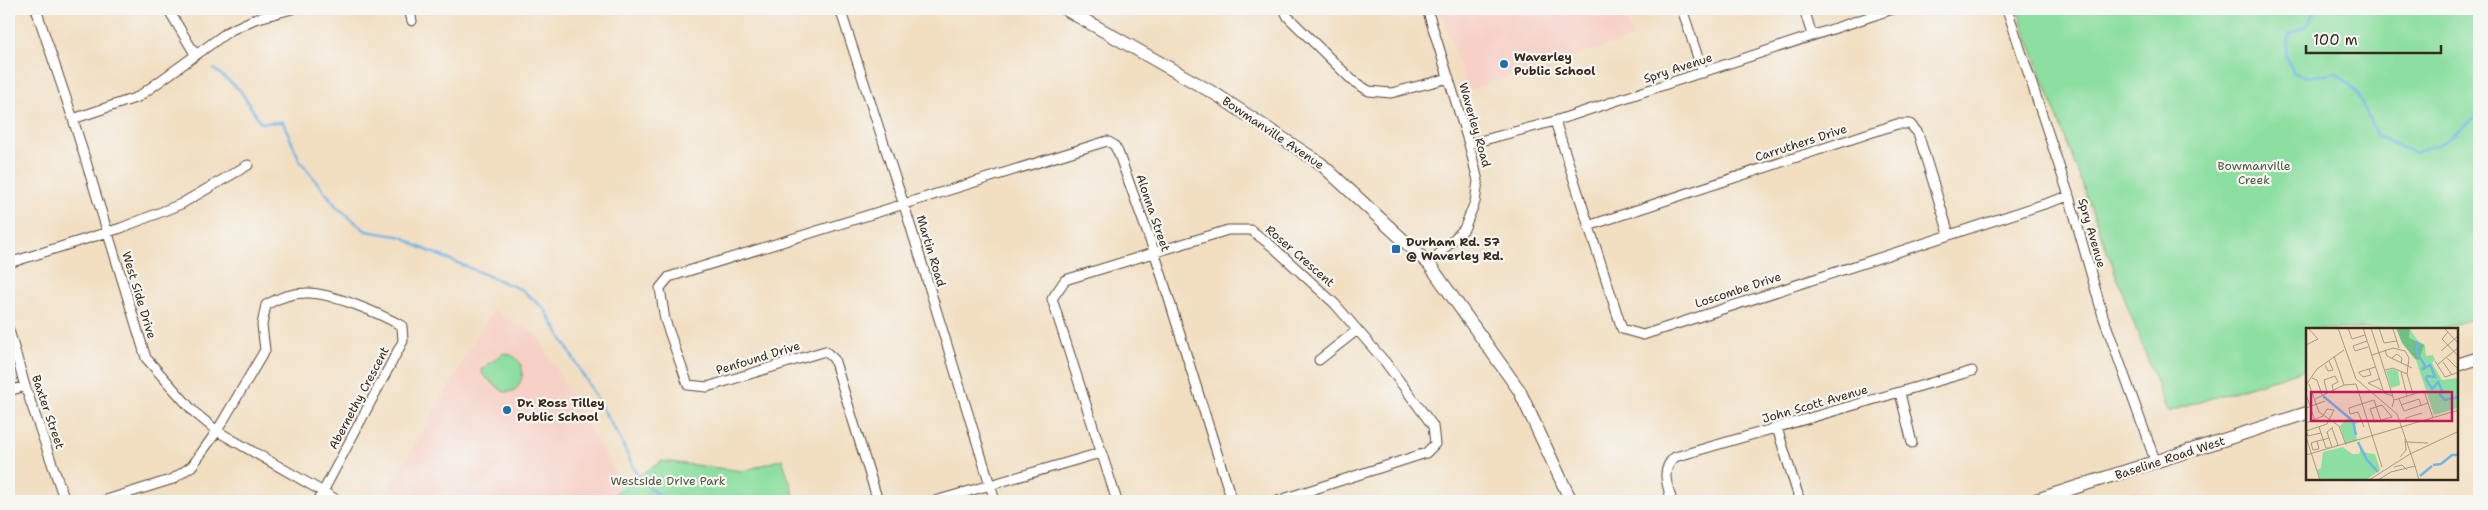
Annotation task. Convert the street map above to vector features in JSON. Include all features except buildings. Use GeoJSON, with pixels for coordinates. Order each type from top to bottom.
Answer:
{"type":"FeatureCollection","features":[{"type":"Feature","properties":{"kind":"main road","name":"Bowmanville Avenue"},"geometry":{"type":"LineString","coordinates":[[1065,9],[1216,95],[1320,163],[1429,264],[1519,390],[1571,501]]}},
{"type":"Feature","properties":{"kind":"main road"},"geometry":{"type":"LineString","coordinates":[[2458,365],[2479,358]]}},
{"type":"Feature","properties":{"kind":"main road","name":"Baseline Road West"},"geometry":{"type":"LineString","coordinates":[[2033,501],[2306,413]]}},
{"type":"Feature","properties":{"kind":"street","name":"West Side Drive"},"geometry":{"type":"LineString","coordinates":[[36,9],[73,118],[146,358],[194,412],[217,431],[338,501]]}},
{"type":"Feature","properties":{"kind":"street"},"geometry":{"type":"LineString","coordinates":[[168,9],[195,54]]}},
{"type":"Feature","properties":{"kind":"street"},"geometry":{"type":"LineString","coordinates":[[73,118],[138,96],[195,54],[229,32],[255,19],[288,9]]}},
{"type":"Feature","properties":{"kind":"street"},"geometry":{"type":"LineString","coordinates":[[409,9],[412,21]]}},
{"type":"Feature","properties":{"kind":"street","name":"Martin Road"},"geometry":{"type":"LineString","coordinates":[[840,9],[904,206],[995,501]]}},
{"type":"Feature","properties":{"kind":"street"},"geometry":{"type":"LineString","coordinates":[[1284,9],[1288,17],[1353,81],[1369,91],[1391,92],[1449,78]]}},
{"type":"Feature","properties":{"kind":"street","name":"Waverley Road"},"geometry":{"type":"LineString","coordinates":[[1427,9],[1469,144],[1478,181],[1475,202],[1464,229],[1429,264]]}},
{"type":"Feature","properties":{"kind":"street"},"geometry":{"type":"LineString","coordinates":[[1682,9],[1703,73]]}},
{"type":"Feature","properties":{"kind":"street"},"geometry":{"type":"LineString","coordinates":[[1804,9],[1812,35]]}},
{"type":"Feature","properties":{"kind":"street","name":"Spry Avenue"},"geometry":{"type":"LineString","coordinates":[[1469,144],[1555,121],[1893,9]]}},
{"type":"Feature","properties":{"kind":"street","name":"Spry Avenue"},"geometry":{"type":"LineString","coordinates":[[2007,9],[2068,196],[2103,316],[2156,463]]}},
{"type":"Feature","properties":{"kind":"street","name":"Loscombe Drive"},"geometry":{"type":"LineString","coordinates":[[1555,121],[1622,329],[1643,335],[2068,196]]}},
{"type":"Feature","properties":{"kind":"street","name":"Carruthers Drive"},"geometry":{"type":"LineString","coordinates":[[1588,226],[1897,124],[1910,124],[1918,133],[1949,234]]}},
{"type":"Feature","properties":{"kind":"street","name":"Alonna Street"},"geometry":{"type":"LineString","coordinates":[[904,206],[1107,141],[1114,146],[1118,152],[1154,251],[1232,501]]}},
{"type":"Feature","properties":{"kind":"street"},"geometry":{"type":"LineString","coordinates":[[9,263],[107,232],[181,204],[248,165]]}},
{"type":"Feature","properties":{"kind":"street","name":"Penfound Drive"},"geometry":{"type":"LineString","coordinates":[[878,501],[834,359],[825,351],[707,387],[688,385],[665,320],[660,288],[669,277],[904,206]]}},
{"type":"Feature","properties":{"kind":"street","name":"Roser Crescent"},"geometry":{"type":"LineString","coordinates":[[1117,501],[1052,299],[1065,280],[1154,251],[1228,230],[1251,230],[1273,247],[1335,304],[1356,331],[1386,363],[1433,426],[1435,444],[1426,453],[1277,501]]}},
{"type":"Feature","properties":{"kind":"street","name":"Abernethy Crescent"},"geometry":{"type":"LineString","coordinates":[[217,431],[265,350],[262,325],[266,305],[277,298],[307,293],[326,296],[385,316],[402,326],[403,341],[324,492]]}},
{"type":"Feature","properties":{"kind":"street","name":"Baxter Street"},"geometry":{"type":"LineString","coordinates":[[9,330],[25,386],[65,501]]}},
{"type":"Feature","properties":{"kind":"street"},"geometry":{"type":"LineString","coordinates":[[1319,360],[1356,331]]}},
{"type":"Feature","properties":{"kind":"street","name":"John Scott Avenue"},"geometry":{"type":"LineString","coordinates":[[1672,501],[1665,476],[1667,464],[1675,457],[1972,371]]}},
{"type":"Feature","properties":{"kind":"street"},"geometry":{"type":"LineString","coordinates":[[9,391],[25,386]]}},
{"type":"Feature","properties":{"kind":"street"},"geometry":{"type":"LineString","coordinates":[[1900,393],[1912,443]]}},
{"type":"Feature","properties":{"kind":"street"},"geometry":{"type":"LineString","coordinates":[[1777,428],[1800,501]]}},
{"type":"Feature","properties":{"kind":"street"},"geometry":{"type":"LineString","coordinates":[[103,501],[173,479],[192,466],[217,431]]}},
{"type":"Feature","properties":{"kind":"street"},"geometry":{"type":"LineString","coordinates":[[935,501],[1100,453]]}},
{"type":"Feature","properties":{"kind":"street"},"geometry":{"type":"LineString","coordinates":[[318,501],[324,492]]}},
{"type":"Feature","properties":{"kind":"shaded area","name":"Waverley Public School"},"geometry":{"type":"Polygon","coordinates":[[[1441,9],[1622,9],[1632,38],[1467,90],[1441,9]]]}},
{"type":"Feature","properties":{"kind":"shaded area","name":"Dr. Ross Tilley Public School"},"geometry":{"type":"Polygon","coordinates":[[[493,310],[536,334],[623,486],[608,501],[382,501],[493,310]]]}},
{"type":"Feature","properties":{"kind":"shaded area"},"geometry":{"type":"Polygon","coordinates":[[[2140,487],[2145,501],[2099,501],[2140,487]]]}},
{"type":"Feature","properties":{"kind":"green space","name":"Bowmanville Creek"},"geometry":{"type":"Polygon","coordinates":[[[2017,9],[2479,9],[2479,317],[2443,328],[2306,328],[2306,369],[2167,412],[2017,9]]]}},
{"type":"Feature","properties":{"kind":"green space"},"geometry":{"type":"Polygon","coordinates":[[[504,353],[517,359],[522,368],[521,380],[514,391],[504,392],[483,375],[482,369],[504,353]]]}},
{"type":"Feature","properties":{"kind":"green space","name":"Westside Drive Park"},"geometry":{"type":"Polygon","coordinates":[[[782,459],[796,501],[608,501],[623,486],[662,461],[743,471],[782,459]]]}},
{"type":"Feature","properties":{"kind":"waterway","name":"Bowmanville Creek"},"geometry":{"type":"LineString","coordinates":[[2317,9],[2307,25],[2289,35],[2285,54],[2294,73],[2310,77],[2336,72],[2356,91],[2377,136],[2414,153],[2444,142],[2479,115]]}},
{"type":"Feature","properties":{"kind":"waterway"},"geometry":{"type":"LineString","coordinates":[[214,69],[240,90],[261,123],[283,122],[300,161],[337,207],[366,231],[403,237],[417,246],[522,290],[544,308],[619,437],[639,479],[665,500],[724,501]]}},
{"type":"Feature","properties":{"kind":"place","name":"Waverley Public School"},"geometry":{"type":"Point","coordinates":[1504,64]}},
{"type":"Feature","properties":{"kind":"place","name":"Durham Rd. 57 @ Waverley Rd."},"geometry":{"type":"Point","coordinates":[1396,249]}},
{"type":"Feature","properties":{"kind":"place","name":"Dr. Ross Tilley Public School"},"geometry":{"type":"Point","coordinates":[507,410]}}]}
